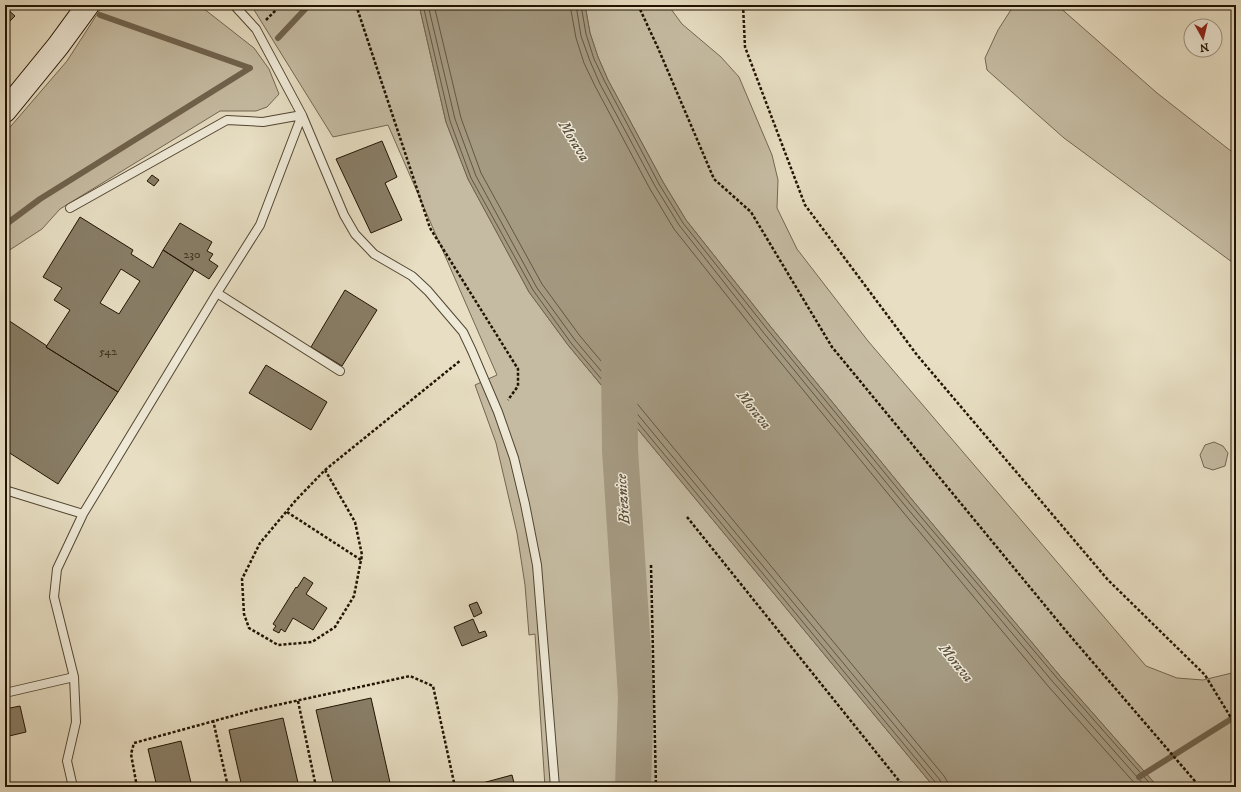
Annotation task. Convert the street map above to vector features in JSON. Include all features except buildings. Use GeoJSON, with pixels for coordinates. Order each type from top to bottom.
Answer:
{"type":"FeatureCollection","features":[{"type":"Feature","properties":{"kind":"main road"},"geometry":{"type":"LineString","coordinates":[[5,111],[58,46],[88,5]]}},
{"type":"Feature","properties":{"kind":"lane"},"geometry":{"type":"LineString","coordinates":[[234,5],[256,30],[302,115],[344,215],[355,234],[374,254],[412,276],[428,291],[463,332],[498,412],[514,458],[537,565],[555,787]]}},
{"type":"Feature","properties":{"kind":"lane"},"geometry":{"type":"LineString","coordinates":[[70,208],[227,120],[263,122],[302,115]]}},
{"type":"Feature","properties":{"kind":"lane"},"geometry":{"type":"LineString","coordinates":[[73,787],[66,761],[76,722],[74,678],[54,597],[57,569],[83,514],[260,225],[302,115]]}},
{"type":"Feature","properties":{"kind":"lane"},"geometry":{"type":"LineString","coordinates":[[217,293],[340,371]]}},
{"type":"Feature","properties":{"kind":"lane"},"geometry":{"type":"LineString","coordinates":[[5,490],[83,514]]}},
{"type":"Feature","properties":{"kind":"lane"},"geometry":{"type":"LineString","coordinates":[[5,693],[74,678]]}},
{"type":"Feature","properties":{"kind":"path"},"geometry":{"type":"LineString","coordinates":[[256,30],[281,5]]}},
{"type":"Feature","properties":{"kind":"path"},"geometry":{"type":"LineString","coordinates":[[356,5],[430,228],[518,369],[518,386],[498,412]]}},
{"type":"Feature","properties":{"kind":"path"},"geometry":{"type":"LineString","coordinates":[[638,5],[714,179],[751,212],[832,347],[1066,631],[1200,787]]}},
{"type":"Feature","properties":{"kind":"path"},"geometry":{"type":"LineString","coordinates":[[743,5],[745,46],[805,205],[918,355],[1108,580],[1205,675],[1236,726]]}},
{"type":"Feature","properties":{"kind":"path"},"geometry":{"type":"LineString","coordinates":[[325,470],[355,522],[362,555],[354,596],[335,627],[312,642],[278,645],[249,628],[244,614],[242,579],[260,543],[325,470],[472,351]]}},
{"type":"Feature","properties":{"kind":"path"},"geometry":{"type":"LineString","coordinates":[[287,512],[361,560]]}},
{"type":"Feature","properties":{"kind":"path"},"geometry":{"type":"LineString","coordinates":[[687,517],[904,787]]}},
{"type":"Feature","properties":{"kind":"path"},"geometry":{"type":"LineString","coordinates":[[651,565],[656,787]]}},
{"type":"Feature","properties":{"kind":"path"},"geometry":{"type":"LineString","coordinates":[[137,787],[131,754],[134,743],[213,720],[410,676],[434,686],[455,787]]}},
{"type":"Feature","properties":{"kind":"path"},"geometry":{"type":"LineString","coordinates":[[298,700],[316,787]]}},
{"type":"Feature","properties":{"kind":"path"},"geometry":{"type":"LineString","coordinates":[[213,720],[228,787]]}},
{"type":"Feature","properties":{"kind":"shaded area"},"geometry":{"type":"Polygon","coordinates":[[[103,5],[199,5],[254,48],[269,69],[279,94],[267,107],[256,111],[220,111],[60,209],[42,229],[5,253],[5,133],[67,61],[103,5]]]}},
{"type":"Feature","properties":{"kind":"shaded area"},"geometry":{"type":"Polygon","coordinates":[[[251,5],[419,5],[446,122],[468,179],[529,292],[568,345],[934,787],[545,787],[535,634],[529,635],[525,585],[517,533],[496,443],[475,385],[497,375],[388,125],[333,137],[251,5]]]}},
{"type":"Feature","properties":{"kind":"shaded area"},"geometry":{"type":"Polygon","coordinates":[[[585,5],[668,5],[682,24],[721,57],[739,77],[772,155],[778,180],[777,208],[797,249],[868,341],[1146,666],[1177,678],[1203,680],[1236,672],[1236,787],[1158,787],[1060,676],[914,502],[770,326],[686,220],[663,182],[608,80],[590,33],[585,5]]]}},
{"type":"Feature","properties":{"kind":"shaded area"},"geometry":{"type":"Polygon","coordinates":[[[1014,5],[1057,5],[1157,93],[1236,155],[1236,265],[1064,138],[987,70],[985,58],[998,30],[1014,5]]]}},
{"type":"Feature","properties":{"kind":"shaded area"},"geometry":{"type":"Polygon","coordinates":[[[1214,442],[1223,446],[1228,453],[1225,466],[1213,470],[1204,467],[1200,455],[1205,445],[1214,442]]]}},
{"type":"Feature","properties":{"kind":"water","name":"Morava"},"geometry":{"type":"Polygon","coordinates":[[[419,5],[585,5],[590,33],[608,80],[663,182],[686,220],[770,326],[914,502],[1060,676],[1158,787],[934,787],[568,345],[529,292],[468,179],[446,122],[419,5]]]}},
{"type":"Feature","properties":{"kind":"waterway"},"geometry":{"type":"LineString","coordinates":[[278,38],[309,5]]}},
{"type":"Feature","properties":{"kind":"waterway"},"geometry":{"type":"LineString","coordinates":[[100,15],[250,68]]}},
{"type":"Feature","properties":{"kind":"waterway"},"geometry":{"type":"LineString","coordinates":[[5,225],[40,199],[250,68]]}},
{"type":"Feature","properties":{"kind":"waterway","name":"Březnice"},"geometry":{"type":"LineString","coordinates":[[619,357],[620,450],[636,696],[633,787]]}},
{"type":"Feature","properties":{"kind":"waterway"},"geometry":{"type":"LineString","coordinates":[[1139,777],[1236,716]]}}]}
